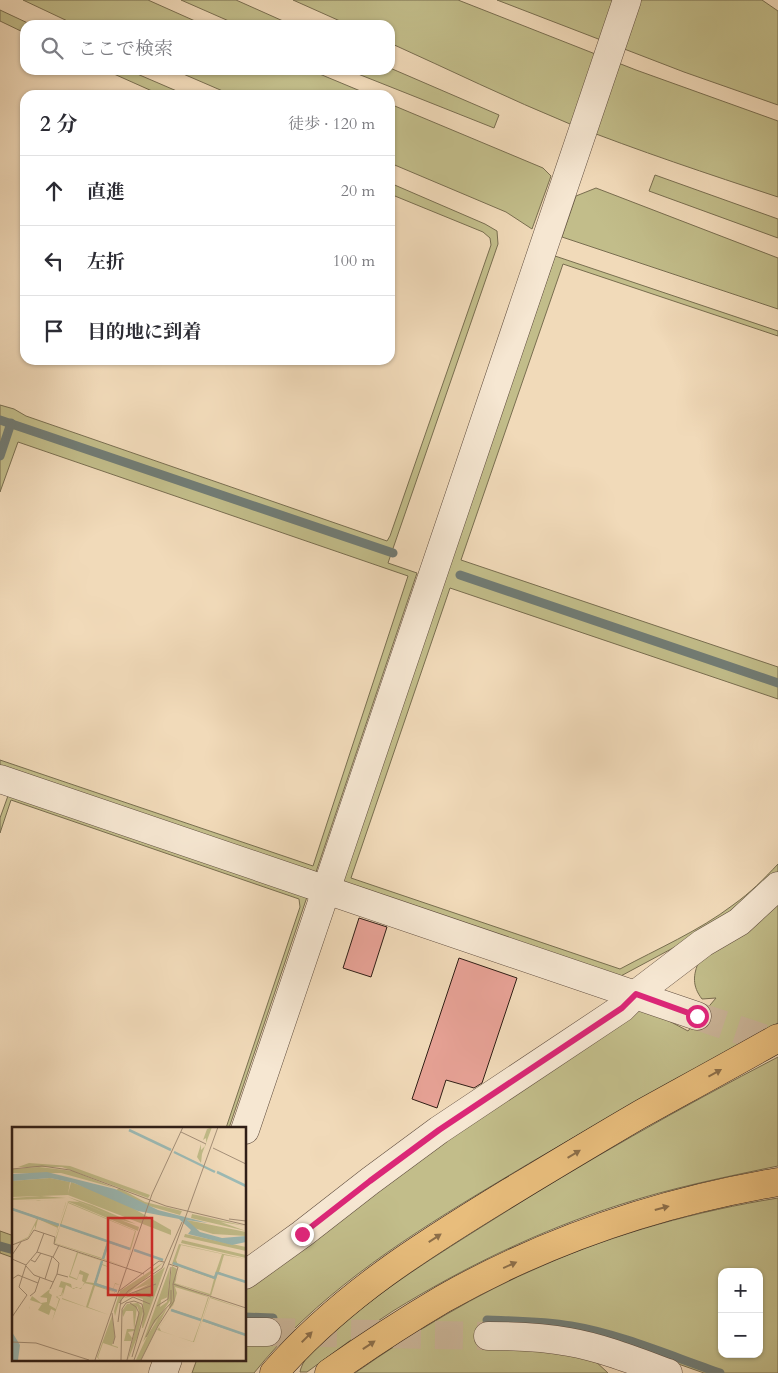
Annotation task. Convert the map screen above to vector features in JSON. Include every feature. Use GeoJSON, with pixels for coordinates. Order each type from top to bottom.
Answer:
{"type":"FeatureCollection","features":[{"type":"Feature","properties":{"kind":"highway"},"geometry":{"type":"LineString","coordinates":[[274,1373],[315,1329],[343,1304],[419,1249],[470,1216],[638,1116],[778,1038]]}},
{"type":"Feature","properties":{"kind":"highway"},"geometry":{"type":"LineString","coordinates":[[329,1373],[408,1320],[445,1298],[502,1268],[548,1248],[594,1229],[643,1213],[692,1200],[778,1182]]}},
{"type":"Feature","properties":{"kind":"street"},"geometry":{"type":"LineString","coordinates":[[246,1127],[627,0]]}},
{"type":"Feature","properties":{"kind":"street"},"geometry":{"type":"LineString","coordinates":[[0,779],[697,1016]]}},
{"type":"Feature","properties":{"kind":"street"},"geometry":{"type":"LineString","coordinates":[[246,1275],[439,1130],[622,1008],[636,994],[703,943],[739,922],[778,886]]}},
{"type":"Feature","properties":{"kind":"street"},"geometry":{"type":"LineString","coordinates":[[488,1336],[529,1337],[568,1342],[602,1350],[668,1373]]}},
{"type":"Feature","properties":{"kind":"street"},"geometry":{"type":"LineString","coordinates":[[163,1373],[168,1360]]}},
{"type":"Feature","properties":{"kind":"shaded area"},"geometry":{"type":"Polygon","coordinates":[[[23,0],[148,0],[193,20],[65,20],[23,0]]]}},
{"type":"Feature","properties":{"kind":"shaded area"},"geometry":{"type":"Polygon","coordinates":[[[181,0],[236,0],[281,20],[227,20],[181,0]]]}},
{"type":"Feature","properties":{"kind":"shaded area"},"geometry":{"type":"Polygon","coordinates":[[[293,0],[458,0],[636,70],[778,121],[778,197],[622,144],[570,124],[395,45],[395,20],[338,20],[293,0]]]}},
{"type":"Feature","properties":{"kind":"shaded area"},"geometry":{"type":"Polygon","coordinates":[[[497,0],[762,0],[778,11],[778,105],[684,72],[497,0]]]}},
{"type":"Feature","properties":{"kind":"shaded area"},"geometry":{"type":"Polygon","coordinates":[[[0,10],[21,20],[20,31],[0,21],[0,10]]]}},
{"type":"Feature","properties":{"kind":"shaded area"},"geometry":{"type":"Polygon","coordinates":[[[395,70],[499,115],[494,128],[361,75],[395,75],[395,70]]]}},
{"type":"Feature","properties":{"kind":"shaded area"},"geometry":{"type":"Polygon","coordinates":[[[116,75],[140,75],[174,90],[150,90],[116,75]]]}},
{"type":"Feature","properties":{"kind":"shaded area"},"geometry":{"type":"Polygon","coordinates":[[[186,75],[322,75],[358,90],[220,90],[186,75]]]}},
{"type":"Feature","properties":{"kind":"shaded area"},"geometry":{"type":"Polygon","coordinates":[[[395,106],[543,168],[551,176],[532,229],[506,212],[395,165],[395,106]]]}},
{"type":"Feature","properties":{"kind":"shaded area"},"geometry":{"type":"Polygon","coordinates":[[[655,175],[778,219],[778,238],[649,191],[655,175]]]}},
{"type":"Feature","properties":{"kind":"shaded area"},"geometry":{"type":"Polygon","coordinates":[[[395,185],[485,224],[497,231],[498,244],[388,563],[417,573],[316,872],[0,767],[0,760],[313,866],[408,576],[18,442],[0,492],[0,405],[14,409],[26,416],[387,541],[491,245],[490,238],[483,232],[395,196],[395,185]]]}},
{"type":"Feature","properties":{"kind":"shaded area"},"geometry":{"type":"Polygon","coordinates":[[[596,188],[778,258],[778,309],[562,237],[576,196],[596,188]]]}},
{"type":"Feature","properties":{"kind":"shaded area"},"geometry":{"type":"Polygon","coordinates":[[[555,256],[778,331],[778,336],[563,264],[461,560],[778,667],[778,699],[450,588],[351,878],[620,969],[720,914],[751,891],[778,864],[778,872],[767,884],[714,926],[619,977],[342,881],[555,256]]]}},
{"type":"Feature","properties":{"kind":"shaded area"},"geometry":{"type":"Polygon","coordinates":[[[9,793],[307,897],[229,1127],[226,1127],[300,907],[299,899],[11,800],[0,833],[0,818],[9,793]]]}},
{"type":"Feature","properties":{"kind":"shaded area"},"geometry":{"type":"Polygon","coordinates":[[[778,899],[778,1023],[554,1149],[478,1194],[387,1252],[330,1296],[303,1320],[254,1373],[192,1373],[197,1360],[246,1360],[246,1282],[635,1007],[656,1014],[688,1031],[716,998],[702,999],[696,990],[694,980],[699,961],[778,899]]]}},
{"type":"Feature","properties":{"kind":"shaded area"},"geometry":{"type":"Polygon","coordinates":[[[778,1057],[778,1166],[658,1193],[590,1215],[532,1238],[447,1279],[393,1311],[307,1372],[300,1372],[309,1355],[333,1332],[371,1301],[430,1260],[526,1199],[597,1157],[778,1057]]]}},
{"type":"Feature","properties":{"kind":"shaded area"},"geometry":{"type":"Polygon","coordinates":[[[778,1198],[778,1373],[704,1373],[607,1339],[528,1347],[593,1359],[608,1373],[355,1373],[469,1301],[517,1277],[570,1254],[628,1233],[718,1209],[778,1198]]]}},
{"type":"Feature","properties":{"kind":"shaded area"},"geometry":{"type":"Polygon","coordinates":[[[0,1231],[12,1235],[12,1257],[0,1253],[0,1231]]]}},
{"type":"Feature","properties":{"kind":"building"},"geometry":{"type":"Polygon","coordinates":[[[359,918],[387,927],[371,977],[343,968],[359,918]]]}},
{"type":"Feature","properties":{"kind":"building"},"geometry":{"type":"Polygon","coordinates":[[[459,958],[517,978],[482,1083],[474,1088],[446,1080],[437,1108],[412,1099],[459,958]]]}},
{"type":"Feature","properties":{"kind":"waterway"},"geometry":{"type":"LineString","coordinates":[[0,420],[393,553]]}},
{"type":"Feature","properties":{"kind":"waterway"},"geometry":{"type":"LineString","coordinates":[[0,456],[11,423]]}},
{"type":"Feature","properties":{"kind":"waterway"},"geometry":{"type":"LineString","coordinates":[[460,575],[778,683]]}},
{"type":"Feature","properties":{"kind":"waterway"},"geometry":{"type":"LineString","coordinates":[[0,1246],[12,1249]]}},
{"type":"Feature","properties":{"kind":"waterway"},"geometry":{"type":"LineString","coordinates":[[246,1317],[273,1318]]}},
{"type":"Feature","properties":{"kind":"waterway"},"geometry":{"type":"LineString","coordinates":[[487,1320],[550,1323],[608,1334],[720,1373]]}},
{"type":"Feature","properties":{"kind":"tunnel"},"geometry":{"type":"LineString","coordinates":[[697,1016],[778,1043]]}},
{"type":"Feature","properties":{"kind":"tunnel"},"geometry":{"type":"LineString","coordinates":[[267,1332],[488,1336]]}},
{"type":"Feature","properties":{"kind":"route"},"geometry":{"type":"LineString","coordinates":[[302,1234],[439,1130],[622,1008],[636,994],[697,1016]]}}]}
